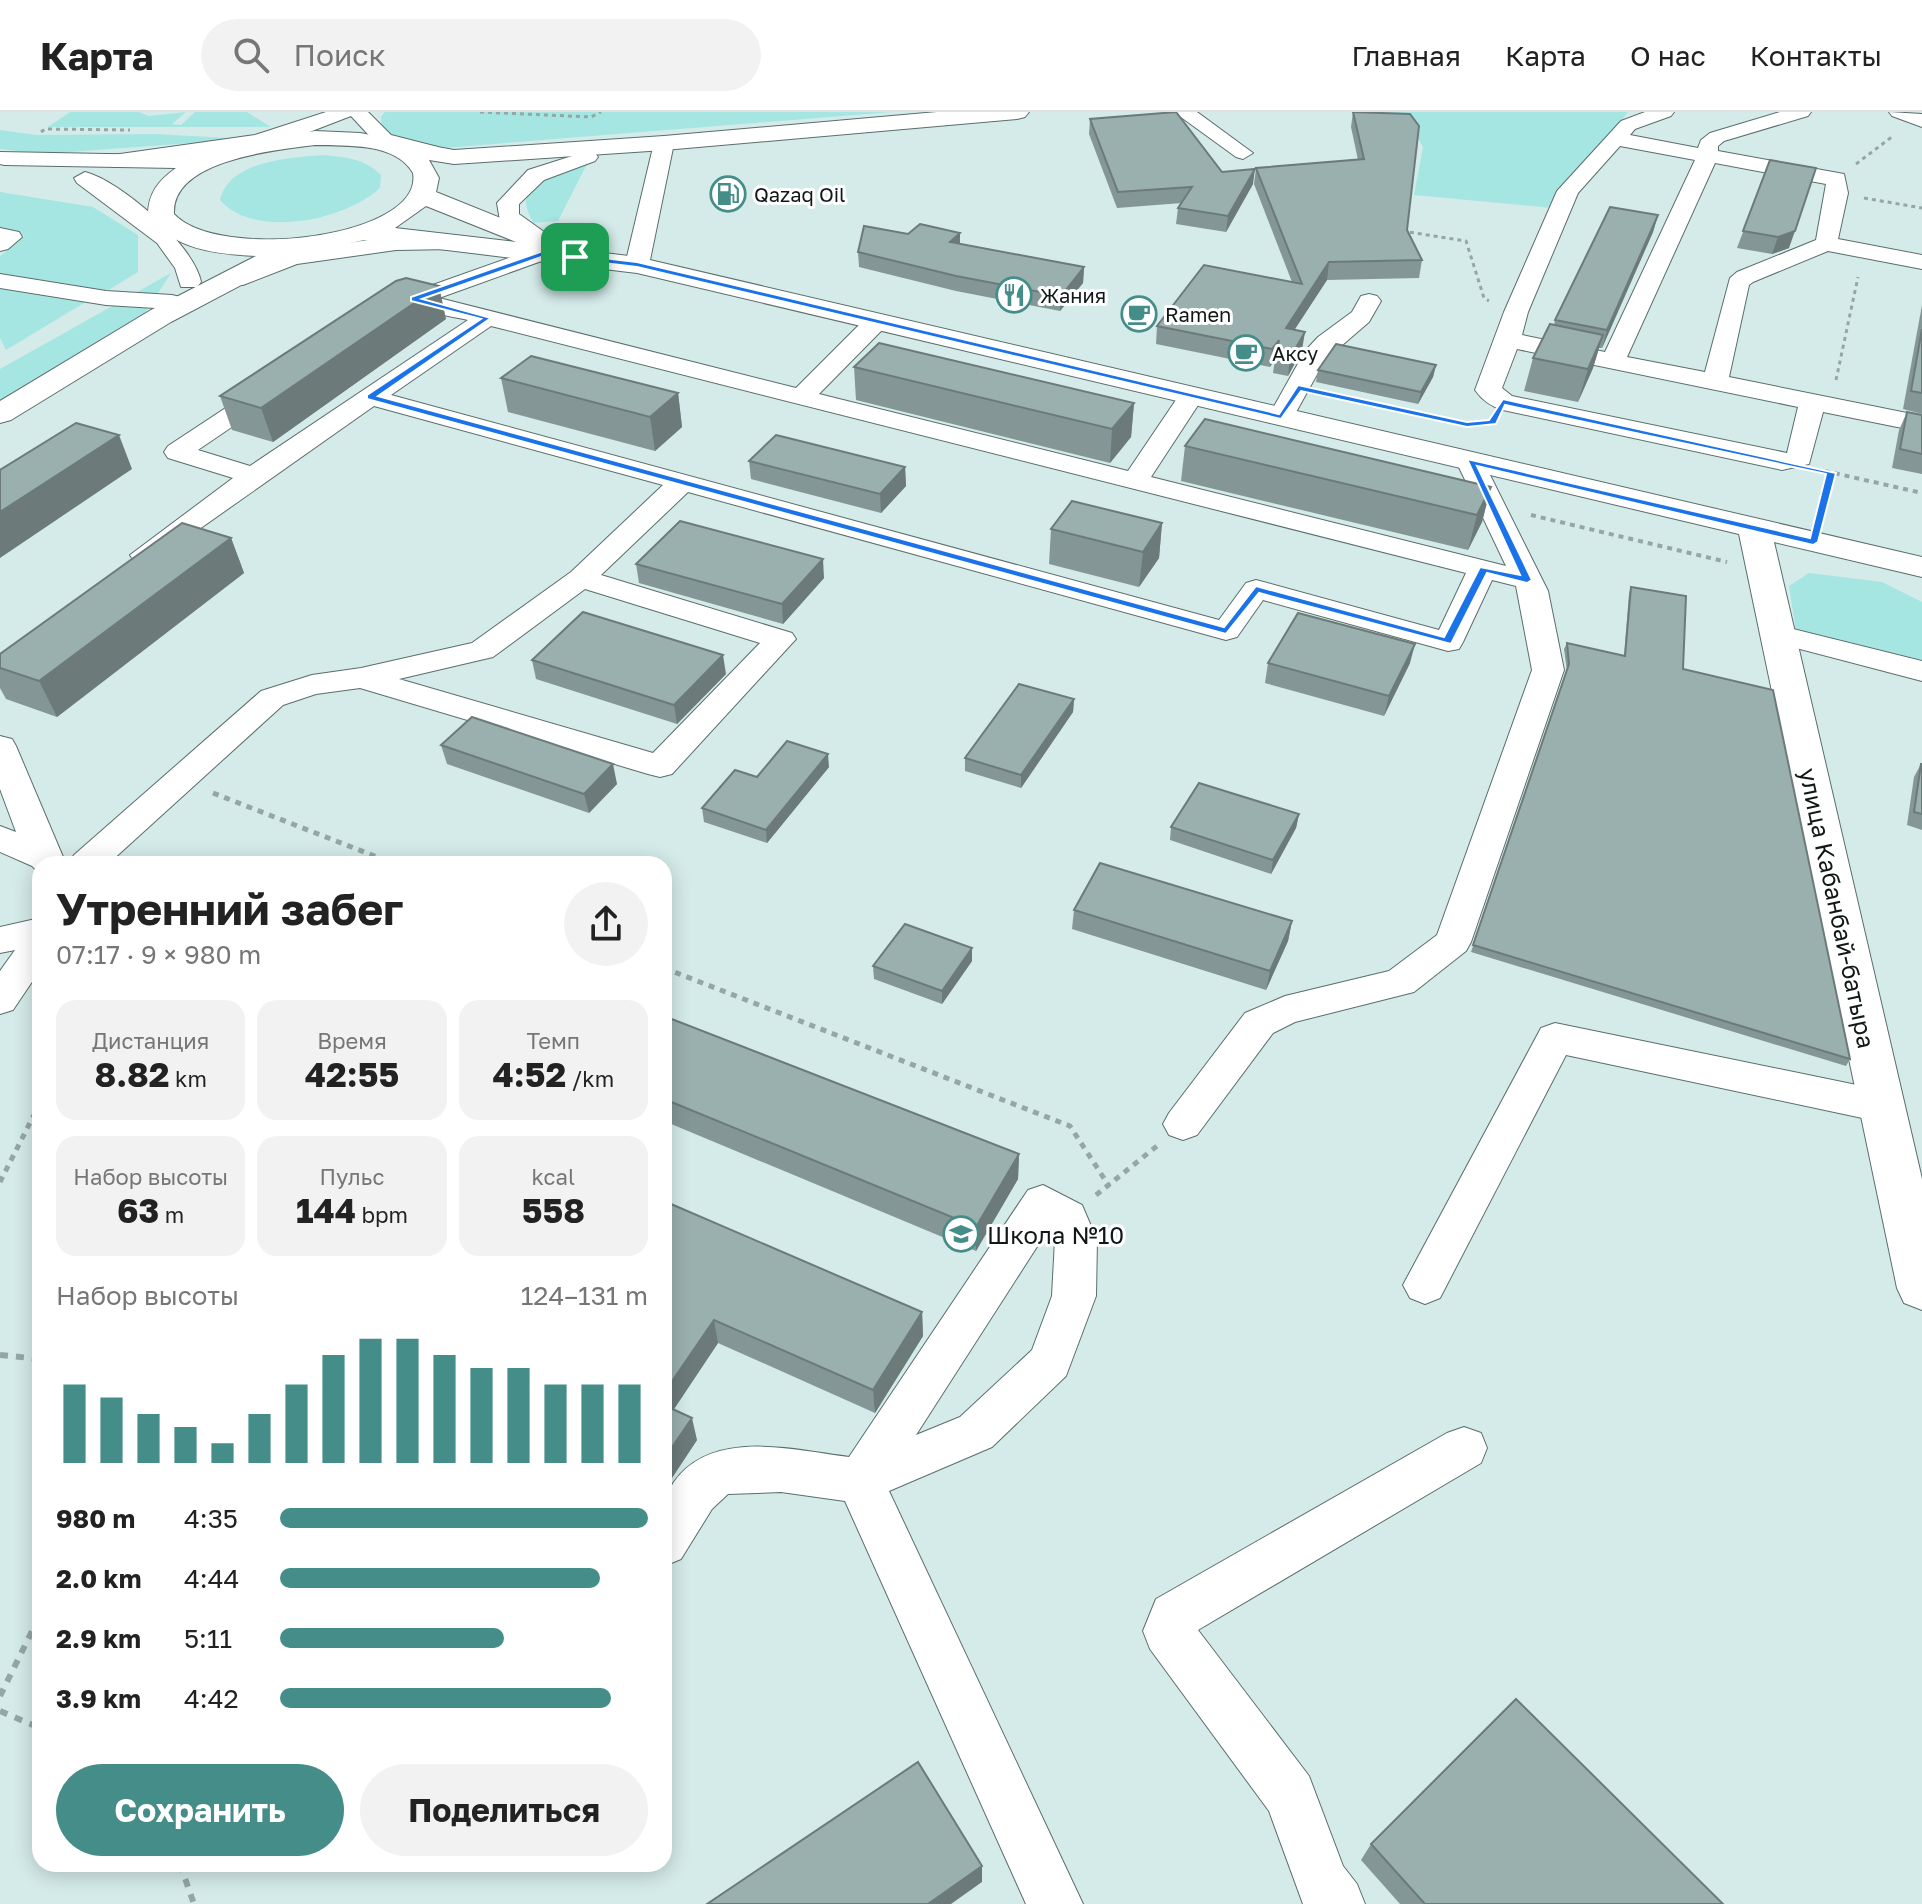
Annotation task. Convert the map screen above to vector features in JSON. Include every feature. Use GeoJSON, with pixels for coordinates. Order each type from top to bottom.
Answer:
{"type":"FeatureCollection","features":[{"type":"Feature","properties":{"kind":"main road"},"geometry":{"type":"LineString","coordinates":[[469,172],[454,157],[417,153],[352,139],[315,138],[261,145],[221,156],[193,168],[173,182],[161,197],[161,215],[176,230],[205,242],[264,248],[297,245],[360,232],[398,215],[422,195],[469,172],[664,143],[1017,112]]}},
{"type":"Feature","properties":{"kind":"main road"},"geometry":{"type":"LineString","coordinates":[[469,172],[588,157],[664,143]]}},
{"type":"Feature","properties":{"kind":"main road"},"geometry":{"type":"LineString","coordinates":[[384,144],[407,153],[423,165],[427,180],[422,195]]}},
{"type":"Feature","properties":{"kind":"main road"},"geometry":{"type":"LineString","coordinates":[[2,157],[160,162],[221,156]]}},
{"type":"Feature","properties":{"kind":"main road"},"geometry":{"type":"LineString","coordinates":[[2,157],[161,197]]}},
{"type":"Feature","properties":{"kind":"main road"},"geometry":{"type":"LineString","coordinates":[[422,195],[557,253]]}},
{"type":"Feature","properties":{"kind":"main road"},"geometry":{"type":"LineString","coordinates":[[360,232],[557,253],[637,265],[1922,567]]}},
{"type":"Feature","properties":{"kind":"main road"},"geometry":{"type":"LineString","coordinates":[[182,298],[202,267],[205,242]]}},
{"type":"Feature","properties":{"kind":"main road"},"geometry":{"type":"LineString","coordinates":[[0,414],[182,298],[297,245]]}},
{"type":"Feature","properties":{"kind":"main road","name":"улица Кабанбай-батыра"},"geometry":{"type":"LineString","coordinates":[[1754,528],[1922,1288]]}},
{"type":"Feature","properties":{"kind":"street"},"geometry":{"type":"LineString","coordinates":[[315,138],[352,112]]}},
{"type":"Feature","properties":{"kind":"street"},"geometry":{"type":"LineString","coordinates":[[352,112],[363,131],[384,144]]}},
{"type":"Feature","properties":{"kind":"street"},"geometry":{"type":"LineString","coordinates":[[112,161],[255,141],[352,112]]}},
{"type":"Feature","properties":{"kind":"street"},"geometry":{"type":"LineString","coordinates":[[352,112],[384,140],[469,172]]}},
{"type":"Feature","properties":{"kind":"street"},"geometry":{"type":"LineString","coordinates":[[1184,112],[1243,153]]}},
{"type":"Feature","properties":{"kind":"street"},"geometry":{"type":"LineString","coordinates":[[1664,112],[1628,125],[1568,191],[1516,312],[1488,390],[1503,402],[1782,462],[1799,458],[1822,403]]}},
{"type":"Feature","properties":{"kind":"street"},"geometry":{"type":"LineString","coordinates":[[1613,361],[1708,155],[1708,144],[1717,137],[1801,112]]}},
{"type":"Feature","properties":{"kind":"street"},"geometry":{"type":"LineString","coordinates":[[1615,139],[1708,155],[1837,186],[1826,244]]}},
{"type":"Feature","properties":{"kind":"street"},"geometry":{"type":"LineString","coordinates":[[637,265],[664,143]]}},
{"type":"Feature","properties":{"kind":"street"},"geometry":{"type":"LineString","coordinates":[[557,253],[508,216],[508,203],[536,175],[588,157]]}},
{"type":"Feature","properties":{"kind":"street"},"geometry":{"type":"LineString","coordinates":[[85,178],[136,213],[173,247],[190,271],[182,298]]}},
{"type":"Feature","properties":{"kind":"street"},"geometry":{"type":"LineString","coordinates":[[0,235],[11,237],[0,244]]}},
{"type":"Feature","properties":{"kind":"street"},"geometry":{"type":"LineString","coordinates":[[0,281],[106,298],[182,298],[292,258],[396,243],[481,245]]}},
{"type":"Feature","properties":{"kind":"street"},"geometry":{"type":"LineString","coordinates":[[1715,383],[1738,283],[1745,277],[1826,244],[1922,262]]}},
{"type":"Feature","properties":{"kind":"street"},"geometry":{"type":"LineString","coordinates":[[384,304],[414,299],[557,253]]}},
{"type":"Feature","properties":{"kind":"street"},"geometry":{"type":"LineString","coordinates":[[414,299],[1527,580]]}},
{"type":"Feature","properties":{"kind":"street"},"geometry":{"type":"LineString","coordinates":[[1281,417],[1321,348],[1365,314],[1369,301]]}},
{"type":"Feature","properties":{"kind":"street"},"geometry":{"type":"LineString","coordinates":[[129,566],[254,476],[487,318]]}},
{"type":"Feature","properties":{"kind":"street"},"geometry":{"type":"LineString","coordinates":[[801,397],[877,321]]}},
{"type":"Feature","properties":{"kind":"street"},"geometry":{"type":"LineString","coordinates":[[1508,340],[1922,424]]}},
{"type":"Feature","properties":{"kind":"street"},"geometry":{"type":"LineString","coordinates":[[254,476],[177,452],[292,375]]}},
{"type":"Feature","properties":{"kind":"street"},"geometry":{"type":"LineString","coordinates":[[1135,481],[1191,396]]}},
{"type":"Feature","properties":{"kind":"street"},"geometry":{"type":"LineString","coordinates":[[371,397],[1226,631],[1256,589],[1448,642],[1483,569]]}},
{"type":"Feature","properties":{"kind":"street"},"geometry":{"type":"LineString","coordinates":[[1183,1124],[1259,1023],[1285,1010],[1401,982],[1453,942],[1548,670],[1533,591],[1470,461]]}},
{"type":"Feature","properties":{"kind":"street"},"geometry":{"type":"LineString","coordinates":[[95,856],[272,698],[312,685],[361,678],[482,650],[581,578],[683,482]]}},
{"type":"Feature","properties":{"kind":"street"},"geometry":{"type":"LineString","coordinates":[[361,678],[660,766],[781,639],[581,578]]}},
{"type":"Feature","properties":{"kind":"street"},"geometry":{"type":"LineString","coordinates":[[1777,634],[1922,671]]}},
{"type":"Feature","properties":{"kind":"street"},"geometry":{"type":"LineString","coordinates":[[2,755],[44,856]]}},
{"type":"Feature","properties":{"kind":"street"},"geometry":{"type":"LineString","coordinates":[[0,838],[36,856]]}},
{"type":"Feature","properties":{"kind":"street"},"geometry":{"type":"LineString","coordinates":[[0,940],[32,933]]}},
{"type":"Feature","properties":{"kind":"street"},"geometry":{"type":"LineString","coordinates":[[0,1000],[32,953]]}},
{"type":"Feature","properties":{"kind":"street"},"geometry":{"type":"LineString","coordinates":[[1425,1285],[1555,1038],[1881,1106]]}},
{"type":"Feature","properties":{"kind":"street"},"geometry":{"type":"LineString","coordinates":[[672,1531],[705,1482],[730,1471],[760,1469],[860,1481],[976,1432],[1050,1362],[1074,1296],[1076,1240],[1067,1217],[1043,1202],[860,1481]]}},
{"type":"Feature","properties":{"kind":"street"},"geometry":{"type":"LineString","coordinates":[[1337,1904],[1322,1883],[1290,1795],[1168,1631],[1174,1616],[1464,1448]]}},
{"type":"Feature","properties":{"kind":"street"},"geometry":{"type":"LineString","coordinates":[[860,1481],[1055,1904]]}},
{"type":"Feature","properties":{"kind":"path"},"geometry":{"type":"LineString","coordinates":[[480,112],[591,117],[601,112]]}},
{"type":"Feature","properties":{"kind":"path"},"geometry":{"type":"LineString","coordinates":[[1837,186],[1912,117]]}},
{"type":"Feature","properties":{"kind":"path"},"geometry":{"type":"LineString","coordinates":[[1837,186],[1922,208]]}},
{"type":"Feature","properties":{"kind":"path"},"geometry":{"type":"LineString","coordinates":[[1395,230],[1466,241],[1484,298],[1516,312]]}},
{"type":"Feature","properties":{"kind":"path"},"geometry":{"type":"LineString","coordinates":[[1822,403],[1863,251]]}},
{"type":"Feature","properties":{"kind":"path"},"geometry":{"type":"LineString","coordinates":[[1298,388],[1467,425],[1493,422],[1503,402]]}},
{"type":"Feature","properties":{"kind":"path"},"geometry":{"type":"LineString","coordinates":[[1782,462],[1922,493]]}},
{"type":"Feature","properties":{"kind":"path"},"geometry":{"type":"LineString","coordinates":[[1813,542],[1831,473]]}},
{"type":"Feature","properties":{"kind":"path"},"geometry":{"type":"LineString","coordinates":[[1490,505],[1763,571]]}},
{"type":"Feature","properties":{"kind":"path"},"geometry":{"type":"LineString","coordinates":[[179,780],[374,856]]}},
{"type":"Feature","properties":{"kind":"path"},"geometry":{"type":"LineString","coordinates":[[672,971],[1070,1126],[1109,1186]]}},
{"type":"Feature","properties":{"kind":"path"},"geometry":{"type":"LineString","coordinates":[[0,1182],[32,1119]]}},
{"type":"Feature","properties":{"kind":"path"},"geometry":{"type":"LineString","coordinates":[[1067,1217],[1183,1124]]}},
{"type":"Feature","properties":{"kind":"path"},"geometry":{"type":"LineString","coordinates":[[0,1355],[32,1358]]}},
{"type":"Feature","properties":{"kind":"path"},"geometry":{"type":"LineString","coordinates":[[0,1696],[32,1631]]}},
{"type":"Feature","properties":{"kind":"path"},"geometry":{"type":"LineString","coordinates":[[0,1711],[32,1725]]}},
{"type":"Feature","properties":{"kind":"path"},"geometry":{"type":"LineString","coordinates":[[183,1872],[194,1904]]}},
{"type":"Feature","properties":{"kind":"shaded area"},"geometry":{"type":"Polygon","coordinates":[[[70,112],[139,112],[149,116],[186,112],[172,124],[181,125],[195,112],[247,112],[271,127],[48,127],[70,112]]]}},
{"type":"Feature","properties":{"kind":"shaded area"},"geometry":{"type":"Polygon","coordinates":[[[385,112],[891,112],[444,148],[399,142],[382,133],[381,117],[385,112]]]}},
{"type":"Feature","properties":{"kind":"shaded area"},"geometry":{"type":"Polygon","coordinates":[[[1355,112],[1628,112],[1552,208],[1414,195],[1423,147],[1414,132],[1355,112]]]}},
{"type":"Feature","properties":{"kind":"shaded area"},"geometry":{"type":"Polygon","coordinates":[[[0,130],[37,135],[154,134],[247,139],[41,154],[0,149],[0,130]]]}},
{"type":"Feature","properties":{"kind":"shaded area"},"geometry":{"type":"Polygon","coordinates":[[[322,155],[368,165],[381,175],[380,188],[345,209],[300,221],[255,220],[235,212],[220,200],[226,187],[247,169],[277,160],[322,155]]]}},
{"type":"Feature","properties":{"kind":"shaded area"},"geometry":{"type":"Polygon","coordinates":[[[588,162],[558,221],[534,223],[526,197],[531,188],[539,180],[588,162]]]}},
{"type":"Feature","properties":{"kind":"shaded area"},"geometry":{"type":"Polygon","coordinates":[[[0,192],[93,207],[138,235],[138,272],[102,294],[0,276],[0,256],[25,236],[0,231],[0,192]]]}},
{"type":"Feature","properties":{"kind":"shaded area"},"geometry":{"type":"Polygon","coordinates":[[[171,273],[140,321],[0,402],[0,369],[171,273]]]}},
{"type":"Feature","properties":{"kind":"shaded area"},"geometry":{"type":"Polygon","coordinates":[[[0,282],[89,300],[6,350],[0,338],[0,282]]]}},
{"type":"Feature","properties":{"kind":"shaded area"},"geometry":{"type":"Polygon","coordinates":[[[1809,573],[1882,582],[1922,602],[1922,660],[1796,631],[1789,586],[1809,573]]]}},
{"type":"Feature","properties":{"kind":"building"},"geometry":{"type":"Polygon","coordinates":[[[1176,112],[1222,172],[1255,169],[1228,216],[1178,208],[1192,187],[1118,192],[1090,119],[1176,112]]]}},
{"type":"Feature","properties":{"kind":"building"},"geometry":{"type":"Polygon","coordinates":[[[1353,112],[1410,114],[1419,126],[1407,230],[1422,260],[1329,262],[1286,328],[1305,332],[1290,358],[1276,355],[1279,340],[1272,349],[1157,326],[1204,265],[1302,284],[1256,168],[1364,159],[1353,112]]]}},
{"type":"Feature","properties":{"kind":"building"},"geometry":{"type":"Polygon","coordinates":[[[1770,160],[1816,168],[1795,231],[1778,237],[1743,231],[1770,160]]]}},
{"type":"Feature","properties":{"kind":"building"},"geometry":{"type":"Polygon","coordinates":[[[1610,207],[1658,215],[1607,330],[1555,320],[1610,207]]]}},
{"type":"Feature","properties":{"kind":"building"},"geometry":{"type":"Polygon","coordinates":[[[920,224],[960,233],[950,242],[1084,267],[1061,296],[956,276],[858,252],[864,226],[908,234],[920,224]]]}},
{"type":"Feature","properties":{"kind":"building"},"geometry":{"type":"Polygon","coordinates":[[[406,278],[439,286],[261,408],[220,396],[396,281],[406,278]]]}},
{"type":"Feature","properties":{"kind":"building"},"geometry":{"type":"Polygon","coordinates":[[[1550,324],[1603,335],[1588,369],[1533,358],[1550,324]]]}},
{"type":"Feature","properties":{"kind":"building"},"geometry":{"type":"Polygon","coordinates":[[[1922,329],[1922,393],[1911,391],[1922,329]]]}},
{"type":"Feature","properties":{"kind":"building"},"geometry":{"type":"Polygon","coordinates":[[[879,343],[1134,403],[1112,429],[854,367],[879,343]]]}},
{"type":"Feature","properties":{"kind":"building"},"geometry":{"type":"Polygon","coordinates":[[[1336,344],[1436,365],[1421,392],[1318,370],[1336,344]]]}},
{"type":"Feature","properties":{"kind":"building"},"geometry":{"type":"Polygon","coordinates":[[[531,356],[678,393],[650,417],[501,378],[531,356]]]}},
{"type":"Feature","properties":{"kind":"building"},"geometry":{"type":"Polygon","coordinates":[[[1907,412],[1922,415],[1922,454],[1900,449],[1907,412]]]}},
{"type":"Feature","properties":{"kind":"building"},"geometry":{"type":"Polygon","coordinates":[[[1205,419],[1491,487],[1477,515],[1185,446],[1205,419]]]}},
{"type":"Feature","properties":{"kind":"building"},"geometry":{"type":"Polygon","coordinates":[[[76,423],[119,435],[0,512],[0,470],[76,423]]]}},
{"type":"Feature","properties":{"kind":"building"},"geometry":{"type":"Polygon","coordinates":[[[776,435],[905,467],[880,494],[749,461],[776,435]]]}},
{"type":"Feature","properties":{"kind":"building"},"geometry":{"type":"Polygon","coordinates":[[[1072,501],[1162,523],[1143,552],[1051,529],[1072,501]]]}},
{"type":"Feature","properties":{"kind":"building"},"geometry":{"type":"Polygon","coordinates":[[[680,521],[823,559],[782,604],[636,564],[680,521]]]}},
{"type":"Feature","properties":{"kind":"building"},"geometry":{"type":"Polygon","coordinates":[[[182,523],[231,538],[39,681],[0,668],[0,654],[182,523]]]}},
{"type":"Feature","properties":{"kind":"building"},"geometry":{"type":"Polygon","coordinates":[[[1631,587],[1686,596],[1683,669],[1773,690],[1850,1059],[1473,945],[1569,664],[1567,643],[1625,656],[1631,587]]]}},
{"type":"Feature","properties":{"kind":"building"},"geometry":{"type":"Polygon","coordinates":[[[583,612],[723,655],[674,705],[532,660],[583,612]]]}},
{"type":"Feature","properties":{"kind":"building"},"geometry":{"type":"Polygon","coordinates":[[[1298,613],[1415,644],[1389,696],[1268,663],[1298,613]]]}},
{"type":"Feature","properties":{"kind":"building"},"geometry":{"type":"Polygon","coordinates":[[[1019,684],[1074,699],[1021,775],[965,758],[1019,684]]]}},
{"type":"Feature","properties":{"kind":"building"},"geometry":{"type":"Polygon","coordinates":[[[472,717],[613,764],[584,794],[441,745],[472,717]]]}},
{"type":"Feature","properties":{"kind":"building"},"geometry":{"type":"Polygon","coordinates":[[[787,741],[828,754],[766,830],[702,808],[735,770],[757,777],[787,741]]]}},
{"type":"Feature","properties":{"kind":"building"},"geometry":{"type":"Polygon","coordinates":[[[1922,764],[1922,814],[1914,812],[1922,764]]]}},
{"type":"Feature","properties":{"kind":"building"},"geometry":{"type":"Polygon","coordinates":[[[1199,783],[1299,814],[1273,860],[1171,827],[1199,783]]]}},
{"type":"Feature","properties":{"kind":"building"},"geometry":{"type":"Polygon","coordinates":[[[1100,863],[1292,921],[1270,971],[1074,910],[1100,863]]]}},
{"type":"Feature","properties":{"kind":"building"},"geometry":{"type":"Polygon","coordinates":[[[905,924],[972,948],[942,991],[873,966],[905,924]]]}},
{"type":"Feature","properties":{"kind":"building"},"geometry":{"type":"Polygon","coordinates":[[[672,1019],[1019,1154],[976,1227],[672,1102],[672,1019]]]}},
{"type":"Feature","properties":{"kind":"building"},"geometry":{"type":"Polygon","coordinates":[[[672,1204],[922,1312],[873,1390],[714,1320],[672,1381],[672,1204]]]}},
{"type":"Feature","properties":{"kind":"building"},"geometry":{"type":"Polygon","coordinates":[[[672,1409],[692,1418],[672,1447],[672,1409]]]}},
{"type":"Feature","properties":{"kind":"building"},"geometry":{"type":"Polygon","coordinates":[[[1516,1699],[1723,1904],[1425,1904],[1371,1844],[1516,1699]]]}},
{"type":"Feature","properties":{"kind":"building"},"geometry":{"type":"Polygon","coordinates":[[[918,1762],[982,1866],[928,1904],[707,1904],[918,1762]]]}},
{"type":"Feature","properties":{"kind":"place","name":"Qazaq Oil"},"geometry":{"type":"Point","coordinates":[728,194]}},
{"type":"Feature","properties":{"kind":"place","name":"Жания"},"geometry":{"type":"Point","coordinates":[1014,295]}},
{"type":"Feature","properties":{"kind":"place","name":"Ramen"},"geometry":{"type":"Point","coordinates":[1139,314]}},
{"type":"Feature","properties":{"kind":"place","name":"Аксу"},"geometry":{"type":"Point","coordinates":[1246,353]}},
{"type":"Feature","properties":{"kind":"place","name":"Школа №10"},"geometry":{"type":"Point","coordinates":[961,1234]}},
{"type":"Feature","properties":{"kind":"route"},"geometry":{"type":"LineString","coordinates":[[543,253],[575,257],[637,265],[1281,417],[1298,388],[1467,425],[1493,422],[1503,402],[1831,473],[1813,542],[1470,461],[1527,580],[1483,569],[1448,642],[1256,589],[1226,631],[371,397],[487,318],[414,299],[543,253]]}}]}
